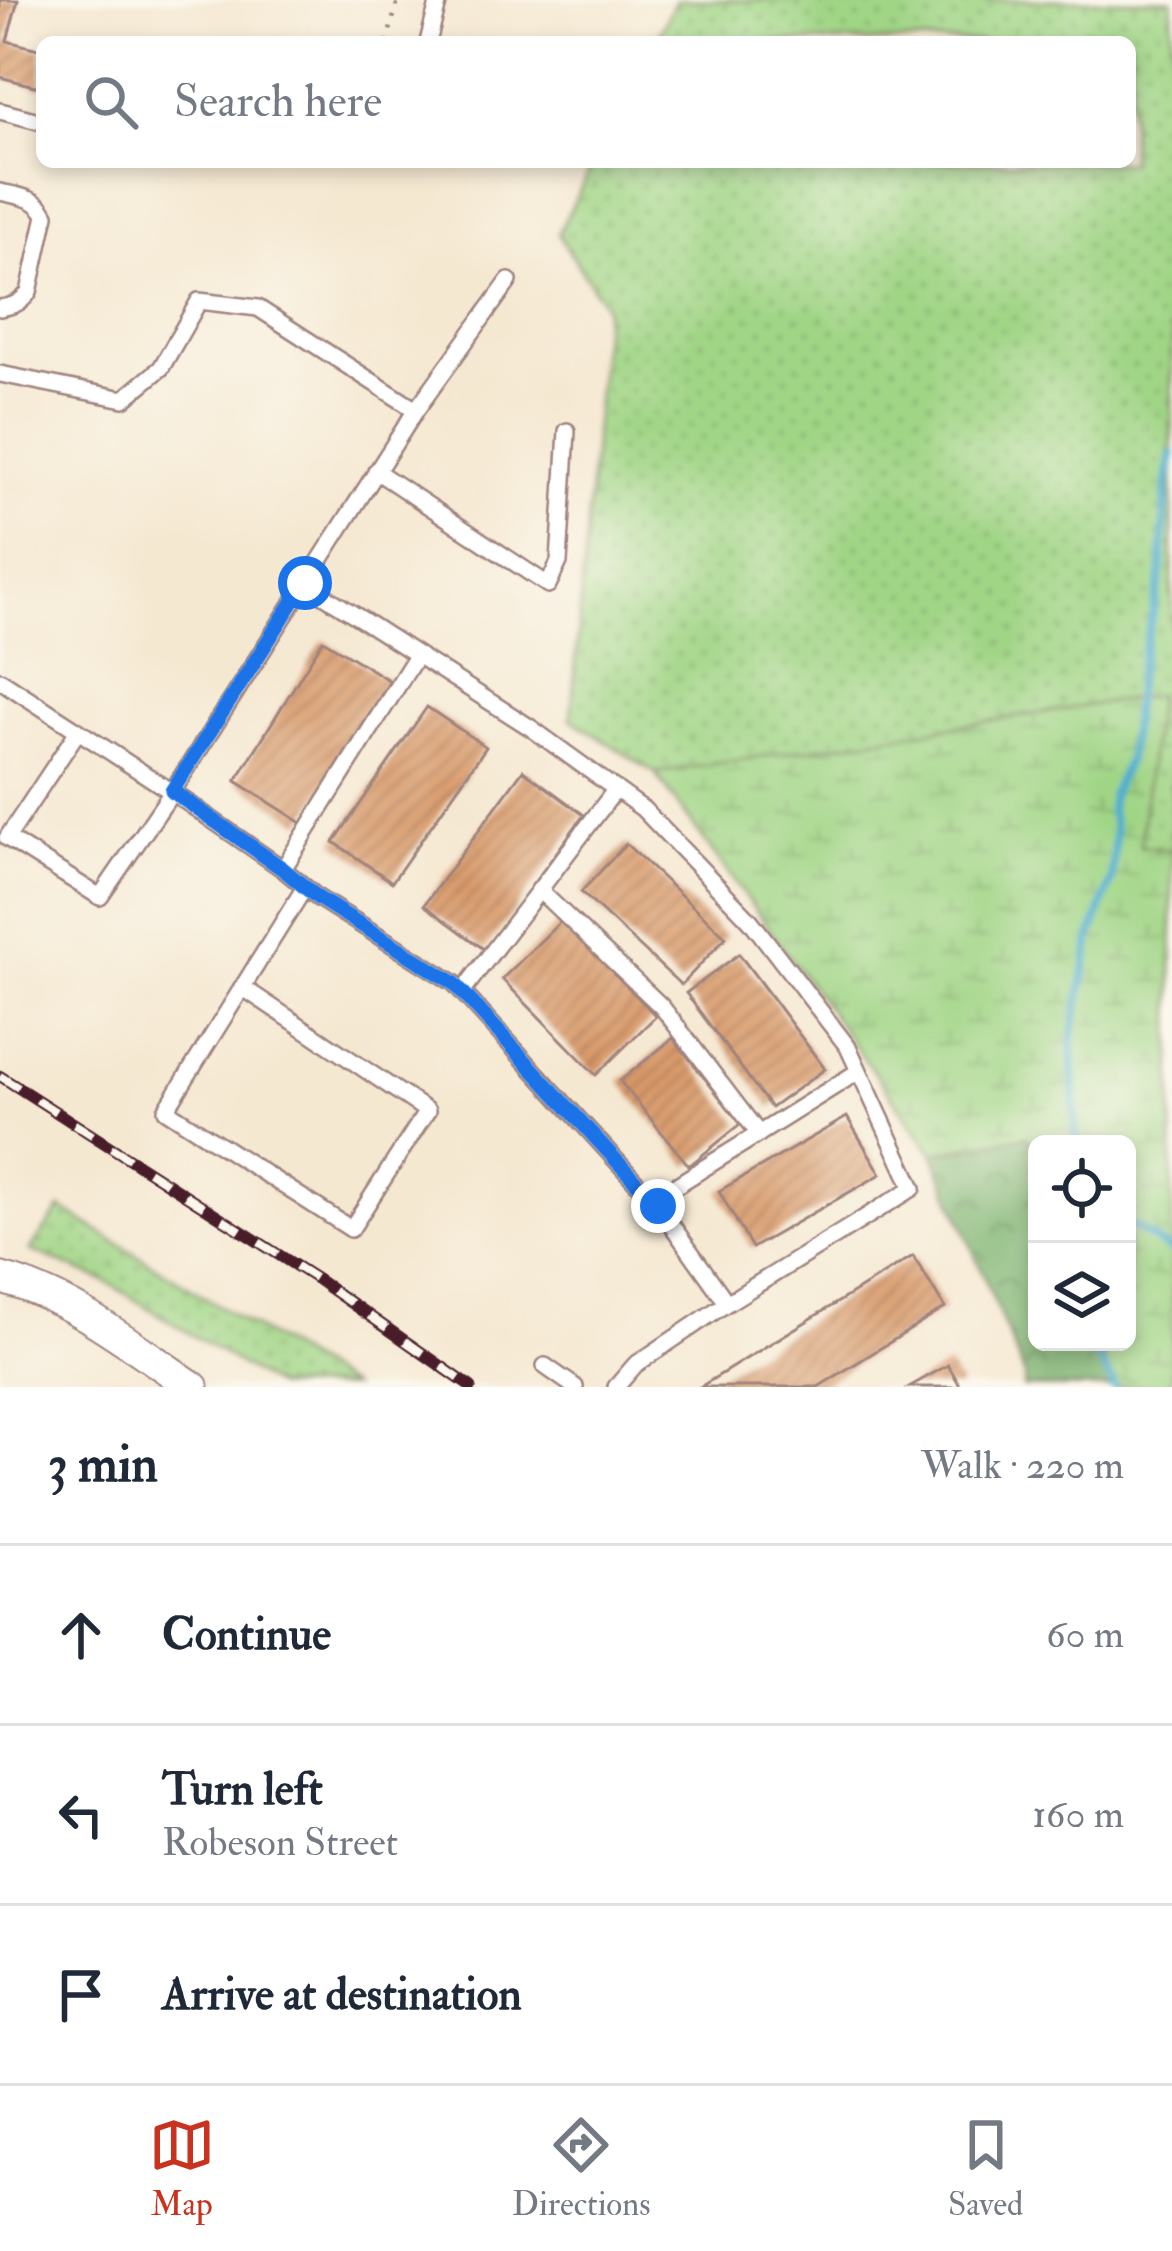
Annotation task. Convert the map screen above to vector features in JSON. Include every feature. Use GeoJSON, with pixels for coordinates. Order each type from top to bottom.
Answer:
{"type":"FeatureCollection","features":[{"type":"Feature","properties":{"kind":"street"},"geometry":{"type":"LineString","coordinates":[[0,1278],[73,1306],[193,1387]]}},
{"type":"Feature","properties":{"kind":"lane"},"geometry":{"type":"LineString","coordinates":[[430,36],[439,0]]}},
{"type":"Feature","properties":{"kind":"lane"},"geometry":{"type":"LineString","coordinates":[[0,111],[36,120]]}},
{"type":"Feature","properties":{"kind":"lane"},"geometry":{"type":"LineString","coordinates":[[0,192],[29,198],[46,215],[29,292],[23,300],[0,308]]}},
{"type":"Feature","properties":{"kind":"lane"},"geometry":{"type":"LineString","coordinates":[[78,731],[7,838],[100,897],[416,410],[509,281]]}},
{"type":"Feature","properties":{"kind":"lane"},"geometry":{"type":"LineString","coordinates":[[0,374],[124,399],[161,368],[200,301],[258,308],[416,410]]}},
{"type":"Feature","properties":{"kind":"lane"},"geometry":{"type":"LineString","coordinates":[[376,471],[548,585],[559,562],[567,431]]}},
{"type":"Feature","properties":{"kind":"lane"},"geometry":{"type":"LineString","coordinates":[[305,583],[531,728],[644,808],[750,920],[848,1047],[913,1188],[635,1365],[616,1387]]}},
{"type":"Feature","properties":{"kind":"lane"},"geometry":{"type":"LineString","coordinates":[[283,869],[417,655]]}},
{"type":"Feature","properties":{"kind":"lane"},"geometry":{"type":"LineString","coordinates":[[0,680],[454,983],[652,1201],[727,1304]]}},
{"type":"Feature","properties":{"kind":"lane"},"geometry":{"type":"LineString","coordinates":[[462,992],[616,789]]}},
{"type":"Feature","properties":{"kind":"lane"},"geometry":{"type":"LineString","coordinates":[[242,987],[427,1111],[351,1229],[166,1110],[242,987],[305,887]]}},
{"type":"Feature","properties":{"kind":"lane"},"geometry":{"type":"LineString","coordinates":[[539,890],[662,1007],[759,1134]]}},
{"type":"Feature","properties":{"kind":"lane"},"geometry":{"type":"LineString","coordinates":[[652,1201],[859,1071]]}},
{"type":"Feature","properties":{"kind":"lane"},"geometry":{"type":"LineString","coordinates":[[545,1366],[575,1387]]}},
{"type":"Feature","properties":{"kind":"path"},"geometry":{"type":"LineString","coordinates":[[389,36],[398,0]]}},
{"type":"Feature","properties":{"kind":"green space"},"geometry":{"type":"Polygon","coordinates":[[[676,0],[1172,0],[1172,851],[1140,846],[1157,696],[655,773],[571,719],[605,306],[558,234],[591,168],[1136,168],[1136,36],[658,36],[676,0]]]}},
{"type":"Feature","properties":{"kind":"green space"},"geometry":{"type":"Polygon","coordinates":[[[1157,695],[1140,846],[1172,851],[1172,1387],[1111,1387],[1102,1351],[1136,1351],[1136,1135],[1028,1135],[933,1153],[655,773],[1157,695]]]}},
{"type":"Feature","properties":{"kind":"green space"},"geometry":{"type":"Polygon","coordinates":[[[1028,1136],[1028,1351],[1102,1351],[1111,1387],[1023,1387],[1025,1376],[933,1153],[1028,1136]]]}},
{"type":"Feature","properties":{"kind":"green space"},"geometry":{"type":"Polygon","coordinates":[[[61,1208],[350,1387],[276,1387],[107,1282],[30,1250],[61,1208]]]}},
{"type":"Feature","properties":{"kind":"building"},"geometry":{"type":"Polygon","coordinates":[[[0,0],[18,0],[7,41],[36,48],[36,86],[0,77],[0,0]]]}},
{"type":"Feature","properties":{"kind":"building"},"geometry":{"type":"Polygon","coordinates":[[[323,640],[390,681],[302,823],[236,781],[323,640]]]}},
{"type":"Feature","properties":{"kind":"building"},"geometry":{"type":"Polygon","coordinates":[[[427,707],[486,747],[392,882],[334,842],[427,707]]]}},
{"type":"Feature","properties":{"kind":"building"},"geometry":{"type":"Polygon","coordinates":[[[523,770],[584,815],[485,950],[424,905],[523,770]]]}},
{"type":"Feature","properties":{"kind":"building"},"geometry":{"type":"Polygon","coordinates":[[[626,844],[726,937],[681,985],[581,892],[626,844]]]}},
{"type":"Feature","properties":{"kind":"building"},"geometry":{"type":"Polygon","coordinates":[[[562,920],[656,1016],[596,1075],[502,979],[562,920]]]}},
{"type":"Feature","properties":{"kind":"building"},"geometry":{"type":"Polygon","coordinates":[[[739,954],[825,1069],[771,1108],[686,993],[739,954]]]}},
{"type":"Feature","properties":{"kind":"building"},"geometry":{"type":"Polygon","coordinates":[[[673,1038],[741,1124],[689,1166],[620,1081],[673,1038]]]}},
{"type":"Feature","properties":{"kind":"building"},"geometry":{"type":"Polygon","coordinates":[[[847,1117],[881,1174],[752,1248],[719,1191],[847,1117]]]}},
{"type":"Feature","properties":{"kind":"building"},"geometry":{"type":"Polygon","coordinates":[[[913,1256],[945,1308],[818,1387],[700,1387],[913,1256]]]}},
{"type":"Feature","properties":{"kind":"building"},"geometry":{"type":"Polygon","coordinates":[[[948,1365],[961,1387],[909,1387],[948,1365]]]}},
{"type":"Feature","properties":{"kind":"waterway"},"geometry":{"type":"LineString","coordinates":[[1076,1135],[1072,1039],[1092,934],[1112,879],[1112,793],[1128,760],[1137,679],[1161,577],[1172,454]]}},
{"type":"Feature","properties":{"kind":"waterway"},"geometry":{"type":"LineString","coordinates":[[1136,1229],[1172,1251]]}},
{"type":"Feature","properties":{"kind":"waterway"},"geometry":{"type":"LineString","coordinates":[[1095,1351],[1115,1387]]}},
{"type":"Feature","properties":{"kind":"railway"},"geometry":{"type":"LineString","coordinates":[[0,1076],[318,1280],[471,1387]]}},
{"type":"Feature","properties":{"kind":"route"},"geometry":{"type":"LineString","coordinates":[[305,583],[172,791],[318,898],[454,983],[658,1206]]}}]}
